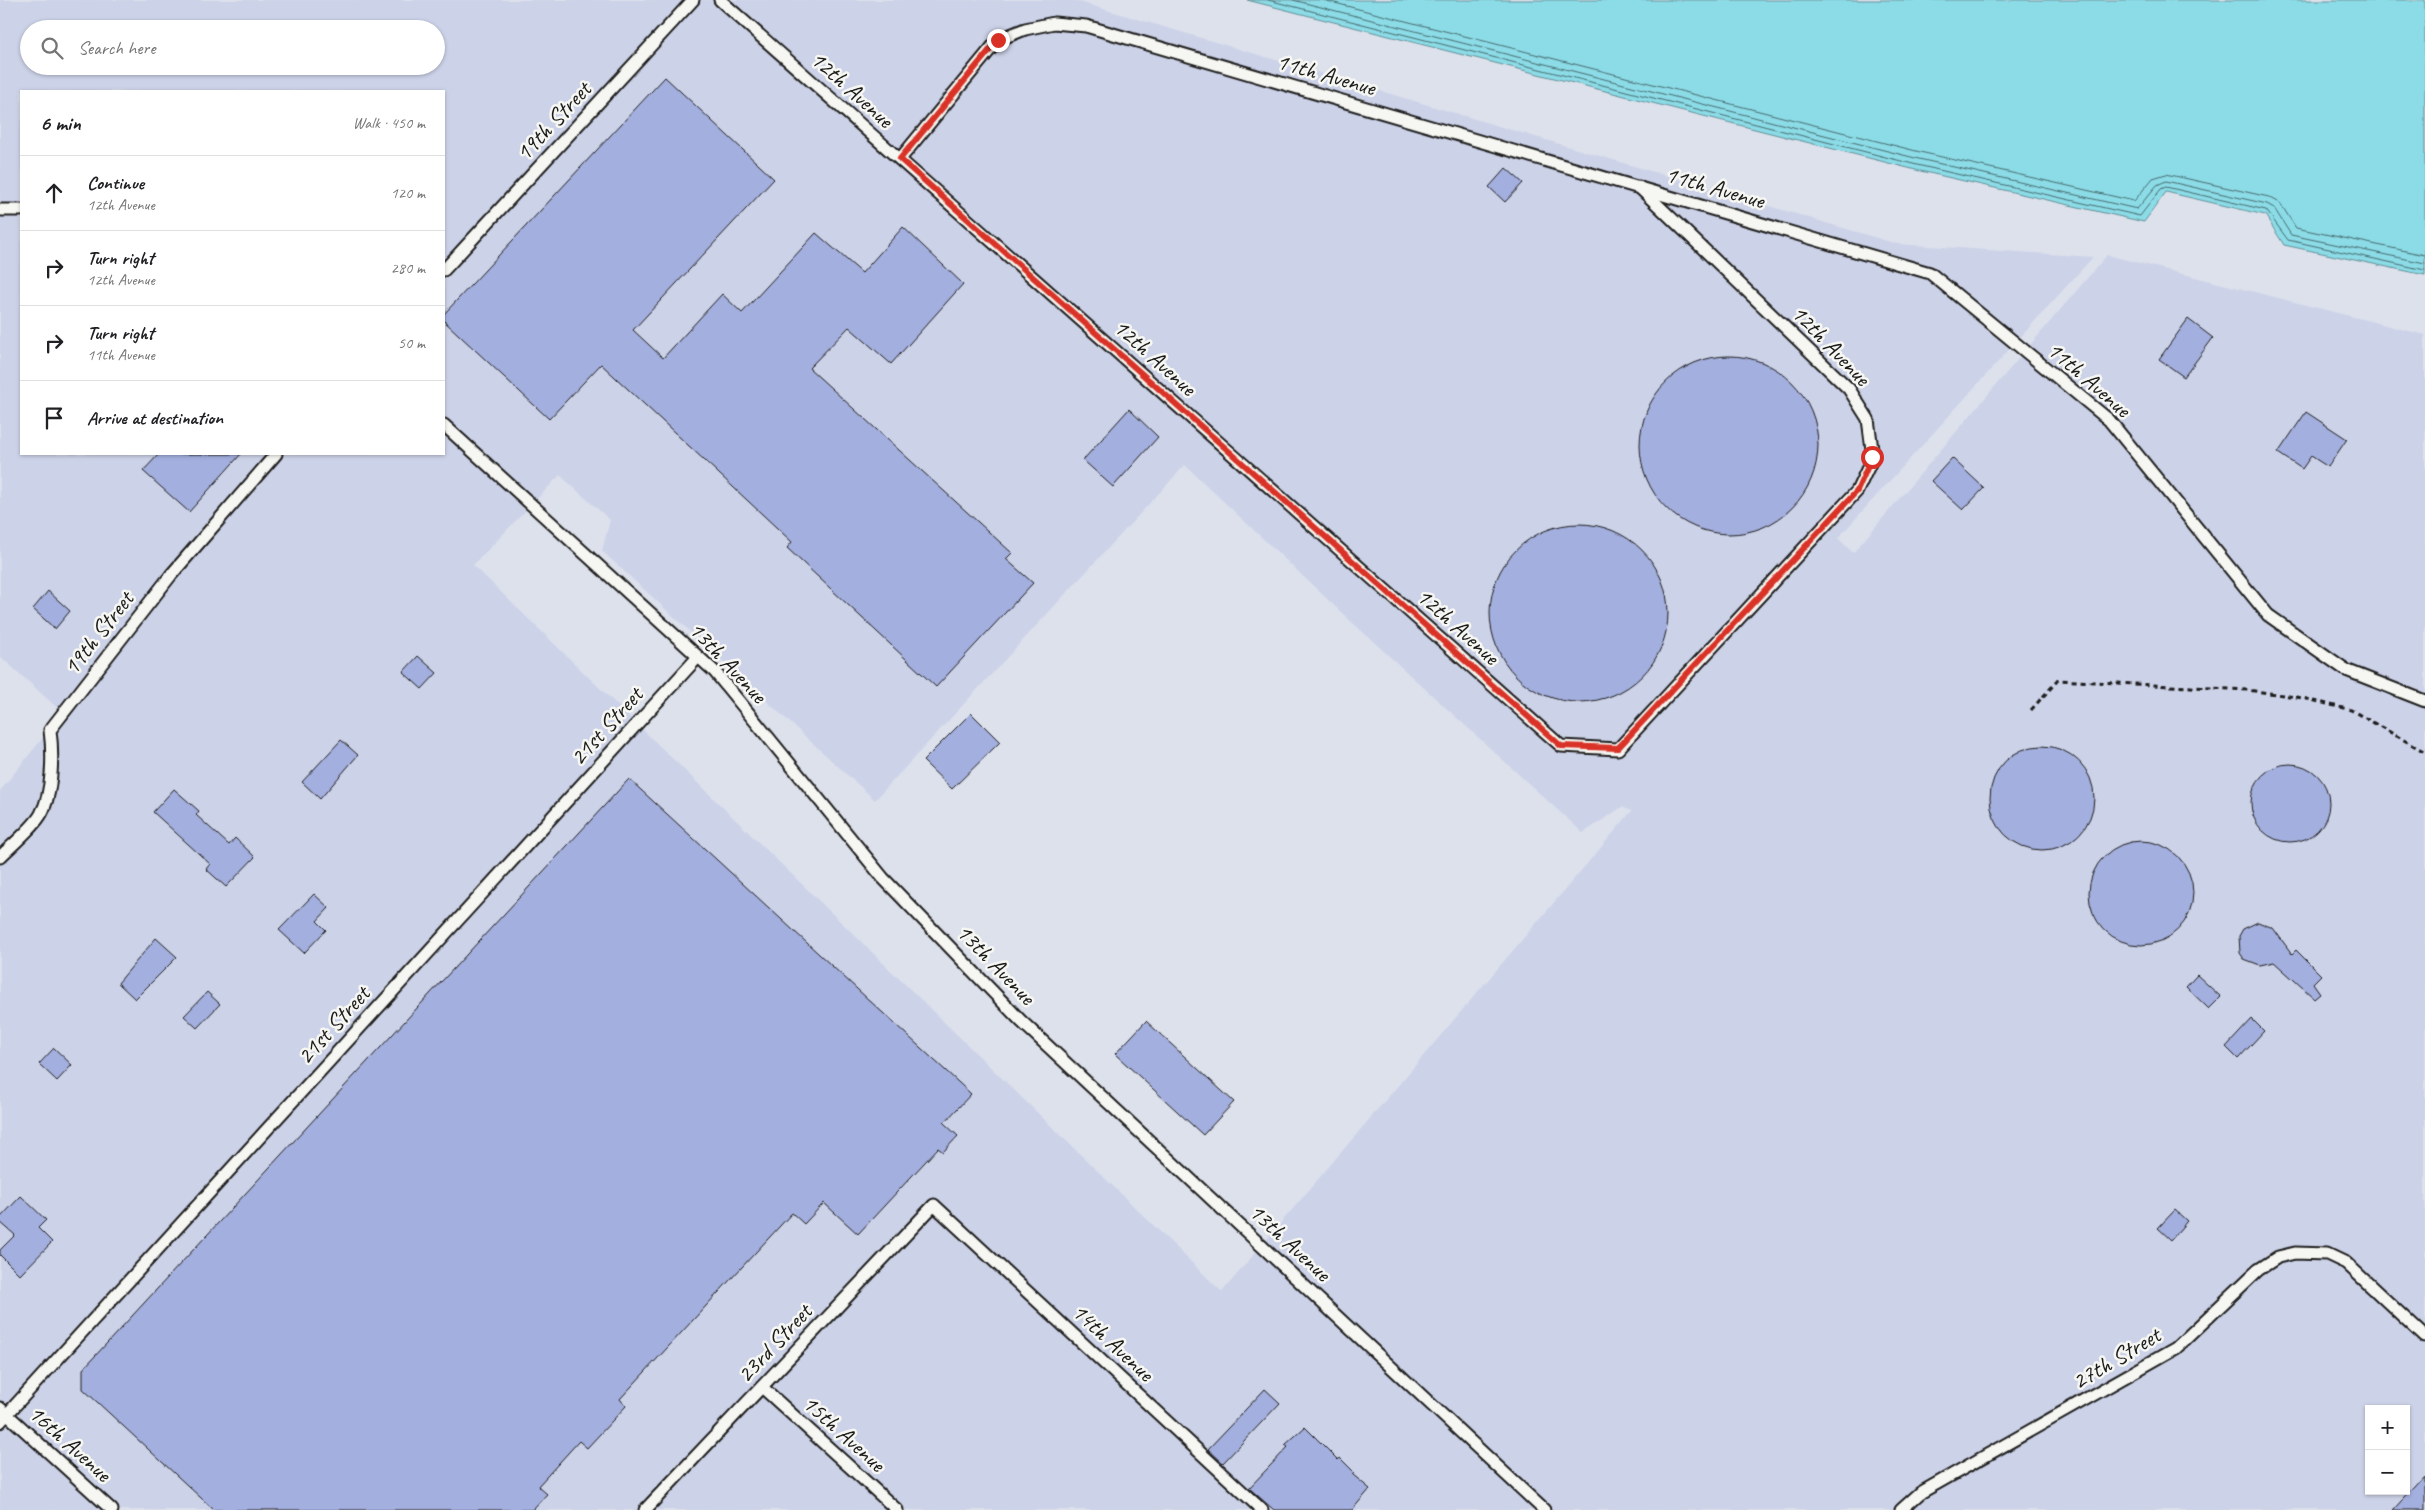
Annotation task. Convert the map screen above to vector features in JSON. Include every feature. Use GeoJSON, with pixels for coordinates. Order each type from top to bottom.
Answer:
{"type":"FeatureCollection","features":[{"type":"Feature","properties":{"kind":"lane","name":"19th Street"},"geometry":{"type":"LineString","coordinates":[[445,269],[693,0]]}},
{"type":"Feature","properties":{"kind":"lane","name":"12th Avenue"},"geometry":{"type":"LineString","coordinates":[[720,0],[1561,746],[1618,748],[1857,491],[1872,457],[1868,419],[1849,389],[1639,188]]}},
{"type":"Feature","properties":{"kind":"lane","name":"11th Avenue"},"geometry":{"type":"LineString","coordinates":[[900,159],[998,40],[1025,29],[1054,23],[1086,26],[1930,273],[2109,420],[2268,615],[2346,670],[2425,700]]}},
{"type":"Feature","properties":{"kind":"lane"},"geometry":{"type":"LineString","coordinates":[[0,210],[20,210]]}},
{"type":"Feature","properties":{"kind":"lane","name":"13th Avenue"},"geometry":{"type":"LineString","coordinates":[[445,425],[715,672],[883,878],[1021,1021],[1544,1510]]}},
{"type":"Feature","properties":{"kind":"lane","name":"19th Street"},"geometry":{"type":"LineString","coordinates":[[0,857],[41,814],[51,778],[53,750],[50,730],[171,575],[275,455]]}},
{"type":"Feature","properties":{"kind":"lane","name":"21st Street"},"geometry":{"type":"LineString","coordinates":[[2,1415],[698,656]]}},
{"type":"Feature","properties":{"kind":"lane","name":"23rd Street"},"geometry":{"type":"LineString","coordinates":[[645,1510],[934,1205]]}},
{"type":"Feature","properties":{"kind":"lane","name":"14th Avenue"},"geometry":{"type":"LineString","coordinates":[[934,1205],[1262,1510]]}},
{"type":"Feature","properties":{"kind":"lane","name":"27th Street"},"geometry":{"type":"LineString","coordinates":[[1901,1510],[1920,1494],[2176,1348],[2258,1270],[2278,1257],[2295,1253],[2327,1254],[2346,1263],[2425,1337]]}},
{"type":"Feature","properties":{"kind":"lane","name":"15th Avenue"},"geometry":{"type":"LineString","coordinates":[[762,1387],[897,1510]]}},
{"type":"Feature","properties":{"kind":"lane","name":"16th Avenue"},"geometry":{"type":"LineString","coordinates":[[2,1415],[112,1510]]}},
{"type":"Feature","properties":{"kind":"path"},"geometry":{"type":"LineString","coordinates":[[2031,710],[2058,680],[2248,690],[2303,698],[2351,710],[2425,752]]}},
{"type":"Feature","properties":{"kind":"shaded area"},"geometry":{"type":"Polygon","coordinates":[[[0,0],[1073,0],[1897,244],[2093,257],[1838,538],[1853,553],[2107,255],[2425,335],[2425,1510],[0,1510],[0,791],[63,713],[0,656],[0,0]],[[1185,465],[875,800],[602,551],[610,520],[560,475],[473,565],[1222,1292],[1632,811],[1622,807],[1583,833],[1341,612],[1185,465]]]}},
{"type":"Feature","properties":{"kind":"water"},"geometry":{"type":"Polygon","coordinates":[[[1247,0],[2425,0],[2425,275],[2284,245],[2265,215],[2166,192],[2144,222],[1916,170],[1247,0]]]}},
{"type":"Feature","properties":{"kind":"building"},"geometry":{"type":"Polygon","coordinates":[[[665,77],[774,179],[633,330],[663,358],[722,294],[742,313],[816,233],[862,273],[903,227],[963,284],[891,364],[849,327],[809,368],[1012,553],[1006,559],[1033,583],[936,687],[787,548],[792,542],[601,364],[549,419],[445,322],[445,313],[665,77]]]}},
{"type":"Feature","properties":{"kind":"building"},"geometry":{"type":"Polygon","coordinates":[[[1506,168],[1523,183],[1505,202],[1489,187],[1506,168]]]}},
{"type":"Feature","properties":{"kind":"building"},"geometry":{"type":"Polygon","coordinates":[[[2188,319],[2213,338],[2184,377],[2159,359],[2188,319]]]}},
{"type":"Feature","properties":{"kind":"building"},"geometry":{"type":"Polygon","coordinates":[[[1729,356],[1763,363],[1778,371],[1792,382],[1803,396],[1811,411],[1818,445],[1811,479],[1803,494],[1792,508],[1778,519],[1763,527],[1729,534],[1695,527],[1680,519],[1666,508],[1655,494],[1647,479],[1640,445],[1647,411],[1655,396],[1666,382],[1680,371],[1695,363],[1729,356]]]}},
{"type":"Feature","properties":{"kind":"building"},"geometry":{"type":"Polygon","coordinates":[[[1129,409],[1158,437],[1113,487],[1083,460],[1129,409]]]}},
{"type":"Feature","properties":{"kind":"building"},"geometry":{"type":"Polygon","coordinates":[[[2306,412],[2347,439],[2328,467],[2311,456],[2302,469],[2278,453],[2306,412]]]}},
{"type":"Feature","properties":{"kind":"building"},"geometry":{"type":"Polygon","coordinates":[[[158,455],[240,455],[189,512],[143,471],[158,455]]]}},
{"type":"Feature","properties":{"kind":"building"},"geometry":{"type":"Polygon","coordinates":[[[1952,458],[1984,488],[1963,510],[1931,481],[1952,458]]]}},
{"type":"Feature","properties":{"kind":"building"},"geometry":{"type":"Polygon","coordinates":[[[1588,524],[1621,534],[1636,544],[1648,556],[1658,571],[1664,587],[1667,596],[1667,630],[1658,655],[1648,670],[1636,682],[1621,692],[1596,701],[1570,702],[1537,692],[1522,682],[1510,670],[1500,655],[1491,630],[1490,604],[1500,571],[1510,556],[1522,544],[1537,534],[1562,525],[1588,524]]]}},
{"type":"Feature","properties":{"kind":"building"},"geometry":{"type":"Polygon","coordinates":[[[48,591],[70,611],[55,629],[33,609],[48,591]]]}},
{"type":"Feature","properties":{"kind":"building"},"geometry":{"type":"Polygon","coordinates":[[[418,656],[437,673],[422,689],[403,672],[418,656]]]}},
{"type":"Feature","properties":{"kind":"building"},"geometry":{"type":"Polygon","coordinates":[[[971,713],[1000,742],[952,789],[923,761],[971,713]]]}},
{"type":"Feature","properties":{"kind":"building"},"geometry":{"type":"Polygon","coordinates":[[[341,740],[358,755],[320,799],[302,782],[341,740]]]}},
{"type":"Feature","properties":{"kind":"building"},"geometry":{"type":"Polygon","coordinates":[[[2042,746],[2062,750],[2071,755],[2085,769],[2090,778],[2094,798],[2090,818],[2085,827],[2071,841],[2062,846],[2042,850],[2022,846],[2013,841],[1999,827],[1994,818],[1990,798],[1994,778],[1999,769],[2013,755],[2022,750],[2042,746]]]}},
{"type":"Feature","properties":{"kind":"building"},"geometry":{"type":"Polygon","coordinates":[[[2290,764],[2305,767],[2318,775],[2326,788],[2329,803],[2326,818],[2318,831],[2305,839],[2290,842],[2275,839],[2262,831],[2254,818],[2251,803],[2254,788],[2262,775],[2275,767],[2290,764]]]}},
{"type":"Feature","properties":{"kind":"building"},"geometry":{"type":"Polygon","coordinates":[[[629,779],[971,1094],[944,1123],[958,1136],[943,1152],[938,1148],[858,1234],[824,1203],[804,1224],[792,1213],[620,1399],[626,1406],[587,1448],[579,1441],[538,1486],[547,1494],[532,1510],[214,1510],[83,1389],[83,1369],[629,779]]]}},
{"type":"Feature","properties":{"kind":"building"},"geometry":{"type":"Polygon","coordinates":[[[174,789],[199,811],[196,815],[229,845],[235,838],[255,857],[226,887],[206,869],[210,864],[153,812],[174,789]]]}},
{"type":"Feature","properties":{"kind":"building"},"geometry":{"type":"Polygon","coordinates":[[[2141,841],[2161,845],[2170,850],[2184,864],[2189,873],[2193,893],[2189,913],[2184,922],[2170,936],[2161,941],[2141,945],[2121,941],[2112,936],[2098,922],[2093,913],[2089,893],[2093,873],[2098,864],[2112,850],[2121,845],[2141,841]]]}},
{"type":"Feature","properties":{"kind":"building"},"geometry":{"type":"Polygon","coordinates":[[[314,894],[329,908],[317,921],[326,930],[304,953],[279,930],[314,894]]]}},
{"type":"Feature","properties":{"kind":"building"},"geometry":{"type":"Polygon","coordinates":[[[2258,922],[2273,928],[2292,954],[2296,950],[2321,975],[2313,983],[2320,993],[2314,998],[2274,962],[2260,965],[2244,959],[2240,953],[2239,936],[2243,929],[2258,922]]]}},
{"type":"Feature","properties":{"kind":"building"},"geometry":{"type":"Polygon","coordinates":[[[156,938],[177,957],[135,999],[118,983],[156,938]]]}},
{"type":"Feature","properties":{"kind":"building"},"geometry":{"type":"Polygon","coordinates":[[[2197,975],[2221,997],[2209,1009],[2186,987],[2197,975]]]}},
{"type":"Feature","properties":{"kind":"building"},"geometry":{"type":"Polygon","coordinates":[[[207,992],[220,1004],[197,1028],[184,1016],[207,992]]]}},
{"type":"Feature","properties":{"kind":"building"},"geometry":{"type":"Polygon","coordinates":[[[2252,1019],[2264,1031],[2238,1059],[2226,1047],[2252,1019]]]}},
{"type":"Feature","properties":{"kind":"building"},"geometry":{"type":"Polygon","coordinates":[[[1146,1021],[1234,1102],[1203,1135],[1115,1054],[1146,1021]]]}},
{"type":"Feature","properties":{"kind":"building"},"geometry":{"type":"Polygon","coordinates":[[[54,1048],[72,1065],[57,1081],[39,1064],[54,1048]]]}},
{"type":"Feature","properties":{"kind":"building"},"geometry":{"type":"Polygon","coordinates":[[[21,1196],[46,1220],[38,1228],[52,1242],[20,1275],[0,1255],[0,1250],[15,1235],[0,1222],[0,1218],[21,1196]]]}},
{"type":"Feature","properties":{"kind":"building"},"geometry":{"type":"Polygon","coordinates":[[[2175,1210],[2187,1221],[2171,1240],[2158,1228],[2175,1210]]]}},
{"type":"Feature","properties":{"kind":"building"},"geometry":{"type":"Polygon","coordinates":[[[1265,1389],[1280,1403],[1223,1463],[1208,1449],[1265,1389]]]}},
{"type":"Feature","properties":{"kind":"building"},"geometry":{"type":"Polygon","coordinates":[[[1305,1427],[1338,1460],[1340,1458],[1354,1472],[1352,1474],[1370,1489],[1352,1510],[1274,1510],[1249,1488],[1288,1447],[1285,1445],[1305,1427]]]}},
{"type":"Feature","properties":{"kind":"building"},"geometry":{"type":"Polygon","coordinates":[[[2425,1475],[2425,1510],[2393,1510],[2407,1495],[2410,1495],[2410,1491],[2425,1475]]]}},
{"type":"Feature","properties":{"kind":"route"},"geometry":{"type":"LineString","coordinates":[[998,40],[900,159],[1561,746],[1618,748],[1857,491],[1872,457]]}}]}
